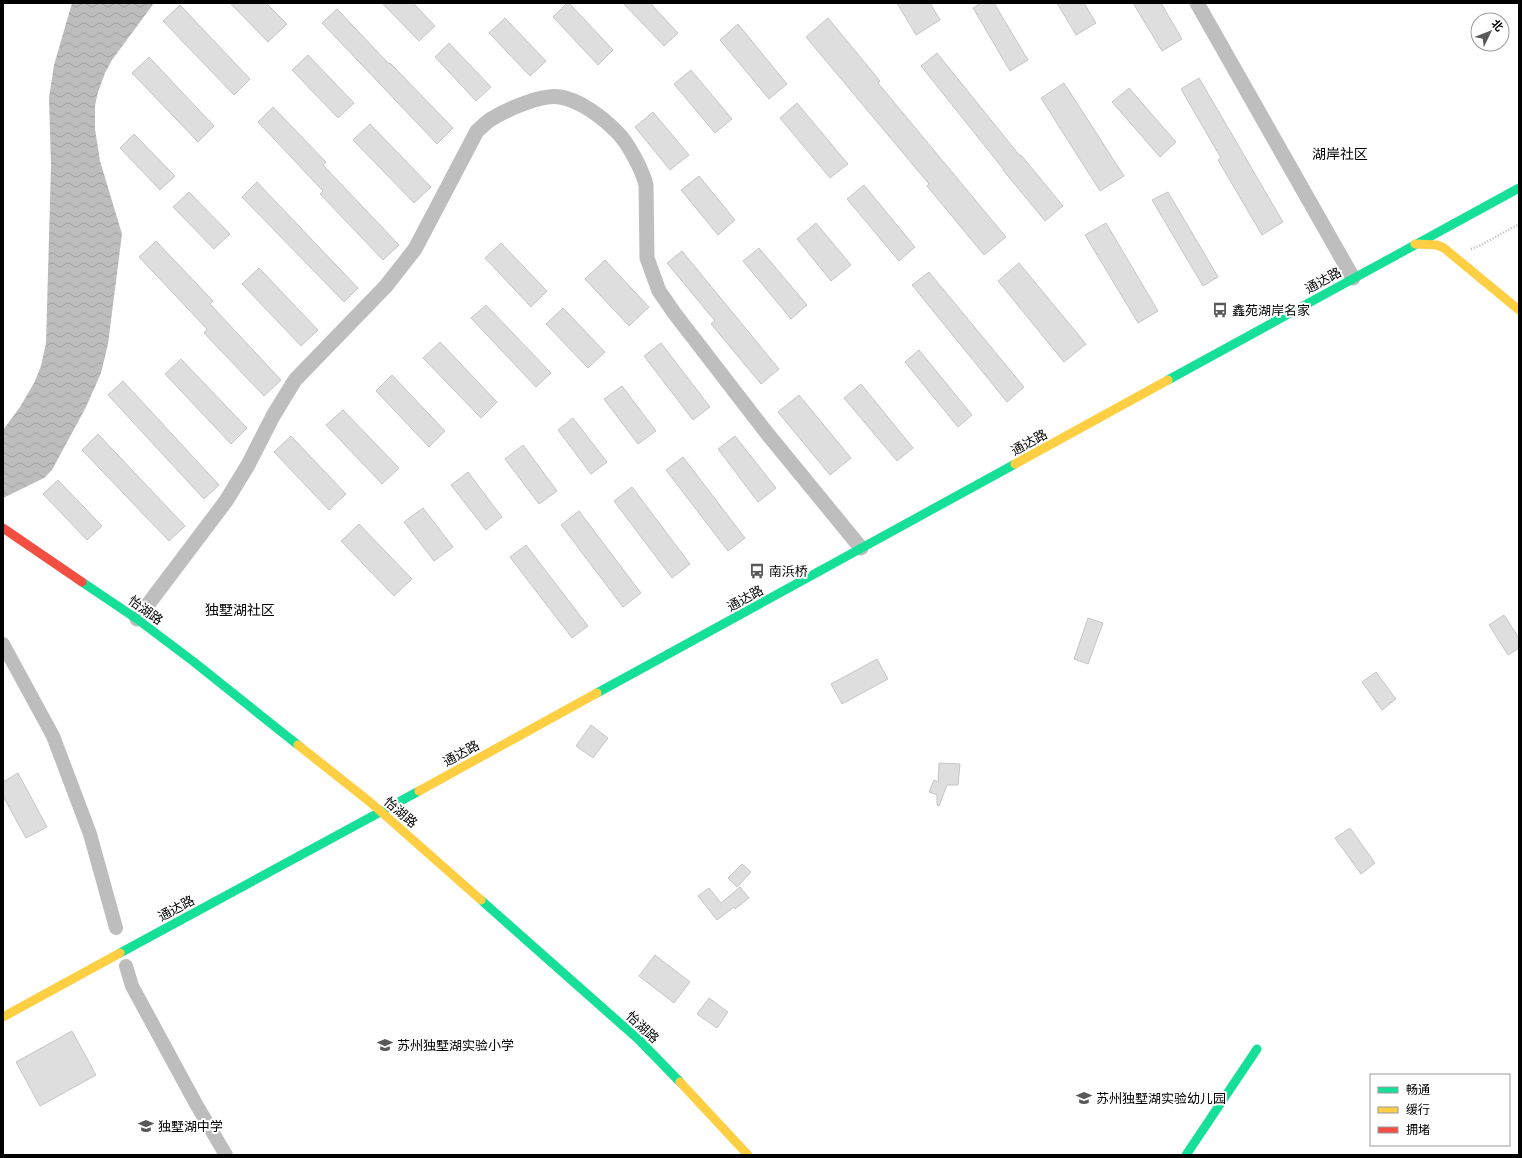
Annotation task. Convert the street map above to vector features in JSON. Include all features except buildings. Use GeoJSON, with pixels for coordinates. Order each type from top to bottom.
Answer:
{"type":"FeatureCollection","features":[{"type":"Feature","properties":{"kind":"main road","name":"通达路"},"geometry":{"type":"LineString","coordinates":[[3,1017],[381,812],[854,540],[1348,269],[1415,244],[1519,188]]}},
{"type":"Feature","properties":{"kind":"main road"},"geometry":{"type":"LineString","coordinates":[[1415,244],[1437,245],[1444,248],[1519,310]]}},
{"type":"Feature","properties":{"kind":"main road","name":"怡湖路"},"geometry":{"type":"LineString","coordinates":[[3,528],[137,619],[194,662],[370,802],[639,1040],[748,1155]]}},
{"type":"Feature","properties":{"kind":"main road"},"geometry":{"type":"LineString","coordinates":[[1186,1155],[1258,1049]]}},
{"type":"Feature","properties":{"kind":"street"},"geometry":{"type":"LineString","coordinates":[[1198,3],[1348,269]]}},
{"type":"Feature","properties":{"kind":"street"},"geometry":{"type":"LineString","coordinates":[[137,619],[226,501],[248,465],[273,416],[295,380],[386,286],[415,249],[477,131],[492,118],[519,105],[540,99],[559,97],[581,105],[618,132],[643,173],[646,185],[647,258],[659,291],[766,432],[854,540]]}},
{"type":"Feature","properties":{"kind":"path"},"geometry":{"type":"LineString","coordinates":[[1466,250],[1481,245],[1519,224]]}},
{"type":"Feature","properties":{"kind":"water"},"geometry":{"type":"Polygon","coordinates":[[[72,3],[154,3],[112,60],[105,73],[95,106],[95,129],[100,161],[122,234],[108,344],[101,373],[86,407],[52,470],[44,478],[3,498],[3,430],[20,407],[34,383],[41,366],[46,343],[51,166],[49,98],[54,65],[72,3]]]}},
{"type":"Feature","properties":{"kind":"waterway"},"geometry":{"type":"LineString","coordinates":[[3,644],[53,736],[90,834],[116,928]]}},
{"type":"Feature","properties":{"kind":"waterway"},"geometry":{"type":"LineString","coordinates":[[126,966],[132,986],[196,1104],[226,1155]]}},
{"type":"Feature","properties":{"kind":"traffic: fast"},"geometry":{"type":"LineString","coordinates":[[1168,380],[1519,188]]}},
{"type":"Feature","properties":{"kind":"traffic: fast"},"geometry":{"type":"LineString","coordinates":[[597,693],[1015,464]]}},
{"type":"Feature","properties":{"kind":"traffic: fast"},"geometry":{"type":"LineString","coordinates":[[82,582],[137,619],[194,662],[298,745]]}},
{"type":"Feature","properties":{"kind":"traffic: fast"},"geometry":{"type":"LineString","coordinates":[[120,953],[419,791]]}},
{"type":"Feature","properties":{"kind":"traffic: fast"},"geometry":{"type":"LineString","coordinates":[[481,900],[639,1040],[680,1082]]}},
{"type":"Feature","properties":{"kind":"traffic: fast"},"geometry":{"type":"LineString","coordinates":[[1186,1155],[1257,1049]]}},
{"type":"Feature","properties":{"kind":"traffic: slow"},"geometry":{"type":"LineString","coordinates":[[1415,244],[1437,245],[1444,248],[1519,310]]}},
{"type":"Feature","properties":{"kind":"traffic: slow"},"geometry":{"type":"LineString","coordinates":[[1015,464],[1168,380]]}},
{"type":"Feature","properties":{"kind":"traffic: slow"},"geometry":{"type":"LineString","coordinates":[[419,791],[597,693]]}},
{"type":"Feature","properties":{"kind":"traffic: slow"},"geometry":{"type":"LineString","coordinates":[[298,745],[370,802],[481,900]]}},
{"type":"Feature","properties":{"kind":"traffic: slow"},"geometry":{"type":"LineString","coordinates":[[3,1017],[120,953]]}},
{"type":"Feature","properties":{"kind":"traffic: slow"},"geometry":{"type":"LineString","coordinates":[[680,1082],[748,1155]]}},
{"type":"Feature","properties":{"kind":"traffic: jam"},"geometry":{"type":"LineString","coordinates":[[3,528],[82,582]]}},
{"type":"Feature","properties":{"kind":"place","name":"鑫苑湖岸名家"},"geometry":{"type":"Point","coordinates":[1220,310]}},
{"type":"Feature","properties":{"kind":"place","name":"南浜桥"},"geometry":{"type":"Point","coordinates":[757,571]}},
{"type":"Feature","properties":{"kind":"place","name":"苏州独墅湖实验小学"},"geometry":{"type":"Point","coordinates":[385,1045]}},
{"type":"Feature","properties":{"kind":"place","name":"苏州独墅湖实验幼儿园"},"geometry":{"type":"Point","coordinates":[1084,1098]}},
{"type":"Feature","properties":{"kind":"place","name":"独墅湖中学"},"geometry":{"type":"Point","coordinates":[146,1126]}},
{"type":"Feature","properties":{"kind":"district","name":"湖岸社区"},"geometry":{"type":"Point","coordinates":[1340,154]}},
{"type":"Feature","properties":{"kind":"district","name":"独墅湖社区"},"geometry":{"type":"Point","coordinates":[240,610]}}]}
